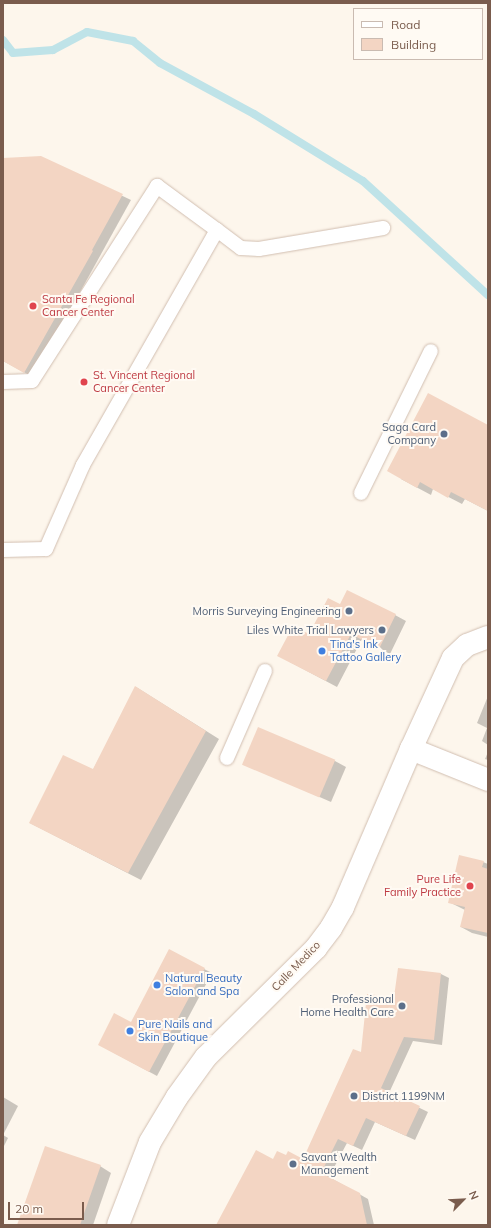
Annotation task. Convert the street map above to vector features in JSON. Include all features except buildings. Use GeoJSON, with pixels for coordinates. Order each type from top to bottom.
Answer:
{"type":"FeatureCollection","features":[{"type":"Feature","properties":{"kind":"street","name":"Calle Medico"},"geometry":{"type":"LineString","coordinates":[[118,1225],[150,1142],[177,1097],[206,1057],[316,948],[331,928],[342,907],[410,749],[453,658],[467,645],[488,637]]}},
{"type":"Feature","properties":{"kind":"street"},"geometry":{"type":"LineString","coordinates":[[410,749],[488,780]]}},
{"type":"Feature","properties":{"kind":"lane"},"geometry":{"type":"LineString","coordinates":[[3,382],[32,381],[157,186],[240,248],[259,249],[383,228]]}},
{"type":"Feature","properties":{"kind":"lane"},"geometry":{"type":"LineString","coordinates":[[3,550],[46,549],[83,465],[217,230]]}},
{"type":"Feature","properties":{"kind":"lane"},"geometry":{"type":"LineString","coordinates":[[361,493],[431,351]]}},
{"type":"Feature","properties":{"kind":"lane"},"geometry":{"type":"LineString","coordinates":[[227,758],[265,671]]}},
{"type":"Feature","properties":{"kind":"waterway"},"geometry":{"type":"LineString","coordinates":[[3,40],[13,53],[53,50],[87,32],[133,41],[160,63],[254,114],[363,181],[488,295]]}},
{"type":"Feature","properties":{"kind":"place","name":"Santa Fe Regional Cancer Center"},"geometry":{"type":"Point","coordinates":[33,306]}},
{"type":"Feature","properties":{"kind":"place","name":"St. Vincent Regional Cancer Center"},"geometry":{"type":"Point","coordinates":[84,382]}},
{"type":"Feature","properties":{"kind":"place","name":"Saga Card Company"},"geometry":{"type":"Point","coordinates":[444,434]}},
{"type":"Feature","properties":{"kind":"place","name":"Morris Surveying Engineering"},"geometry":{"type":"Point","coordinates":[349,611]}},
{"type":"Feature","properties":{"kind":"place","name":"Liles White Trial Lawyers"},"geometry":{"type":"Point","coordinates":[382,630]}},
{"type":"Feature","properties":{"kind":"place","name":"Tina's Ink Tattoo Gallery"},"geometry":{"type":"Point","coordinates":[322,651]}},
{"type":"Feature","properties":{"kind":"place","name":"Pure Life Family Practice"},"geometry":{"type":"Point","coordinates":[470,886]}},
{"type":"Feature","properties":{"kind":"place","name":"Natural Beauty Salon and Spa"},"geometry":{"type":"Point","coordinates":[157,985]}},
{"type":"Feature","properties":{"kind":"place","name":"Professional Home Health Care"},"geometry":{"type":"Point","coordinates":[402,1006]}},
{"type":"Feature","properties":{"kind":"place","name":"Pure Nails and Skin Boutique"},"geometry":{"type":"Point","coordinates":[130,1031]}},
{"type":"Feature","properties":{"kind":"place","name":"District 1199NM"},"geometry":{"type":"Point","coordinates":[354,1096]}},
{"type":"Feature","properties":{"kind":"place","name":"Savant Wealth Management"},"geometry":{"type":"Point","coordinates":[293,1164]}}]}
